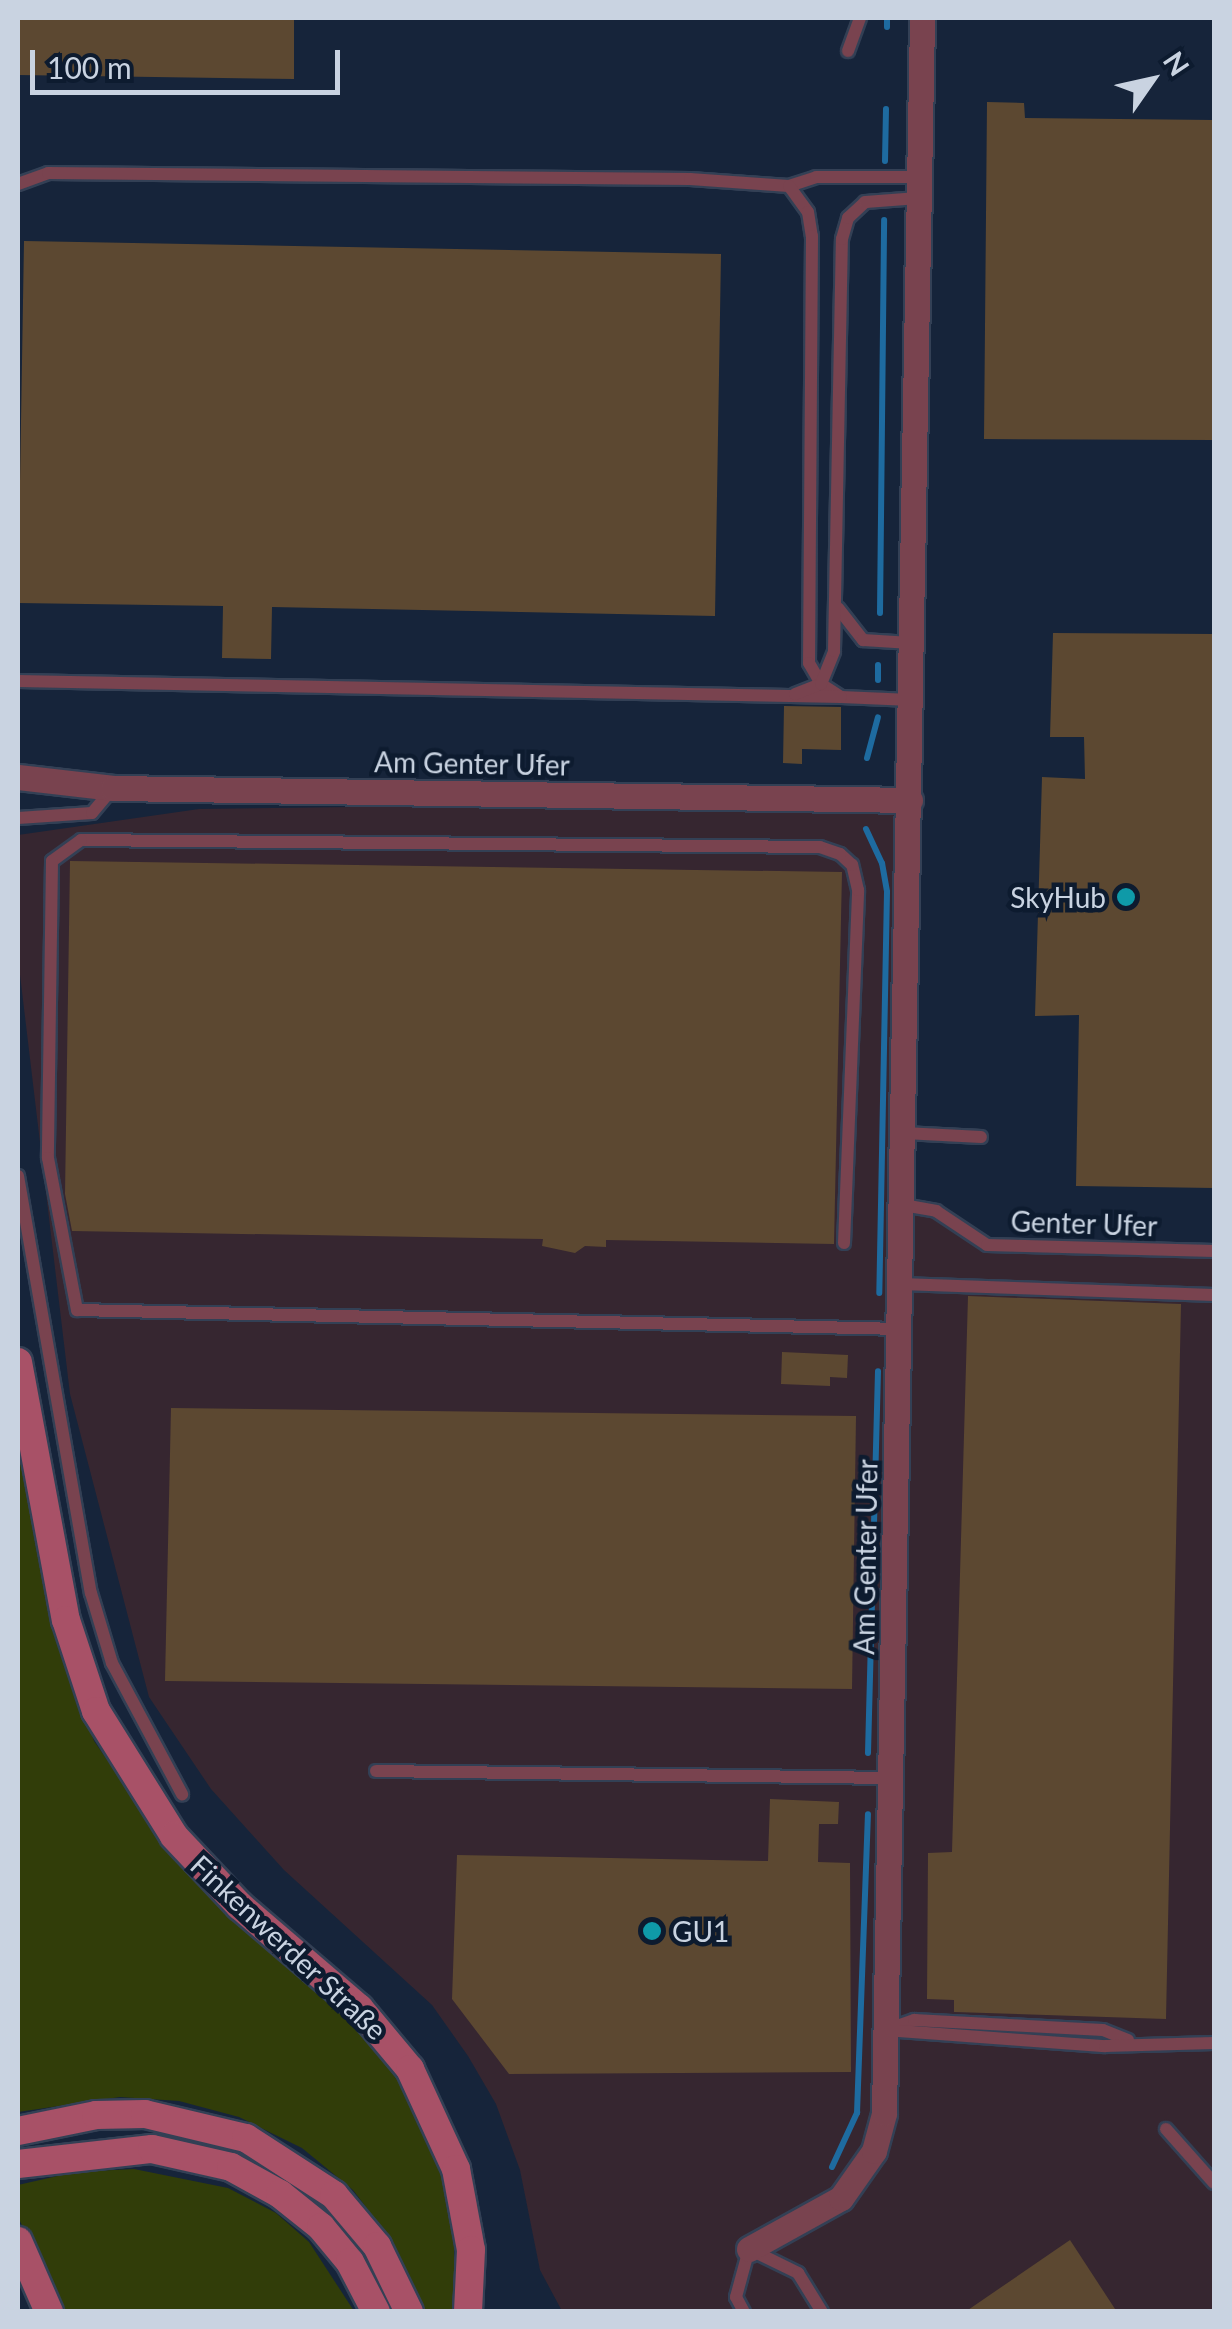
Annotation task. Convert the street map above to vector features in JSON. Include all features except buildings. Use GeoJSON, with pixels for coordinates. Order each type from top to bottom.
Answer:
{"type":"FeatureCollection","features":[{"type":"Feature","properties":{"kind":"main road","name":"Finkenwerder Straße"},"geometry":{"type":"LineString","coordinates":[[18,1362],[66,1620],[96,1711],[174,1836],[240,1906],[359,2008],[410,2069],[446,2138],[459,2183],[471,2250],[468,2312]]}},
{"type":"Feature","properties":{"kind":"main road"},"geometry":{"type":"LineString","coordinates":[[18,2131],[96,2115],[145,2114],[246,2138],[334,2195],[376,2246],[409,2312]]}},
{"type":"Feature","properties":{"kind":"main road"},"geometry":{"type":"LineString","coordinates":[[18,2164],[152,2149],[230,2167],[280,2194],[320,2227],[376,2312]]}},
{"type":"Feature","properties":{"kind":"main road"},"geometry":{"type":"LineString","coordinates":[[18,2241],[49,2312]]}},
{"type":"Feature","properties":{"kind":"street","name":"Am Genter Ufer"},"geometry":{"type":"LineString","coordinates":[[749,2248],[824,2210],[865,2170],[884,2114],[922,18]]}},
{"type":"Feature","properties":{"kind":"street","name":"Am Genter Ufer"},"geometry":{"type":"LineString","coordinates":[[23,780],[113,788],[910,800]]}},
{"type":"Feature","properties":{"kind":"lane"},"geometry":{"type":"LineString","coordinates":[[848,51],[860,18]]}},
{"type":"Feature","properties":{"kind":"lane"},"geometry":{"type":"LineString","coordinates":[[18,184],[48,172],[690,178],[789,186],[816,177],[920,188]]}},
{"type":"Feature","properties":{"kind":"lane"},"geometry":{"type":"LineString","coordinates":[[789,186],[808,212],[812,236],[806,648],[821,684],[841,697]]}},
{"type":"Feature","properties":{"kind":"lane"},"geometry":{"type":"LineString","coordinates":[[784,698],[821,684],[834,652],[842,239],[848,218],[865,202],[920,188]]}},
{"type":"Feature","properties":{"kind":"lane"},"geometry":{"type":"LineString","coordinates":[[834,596],[842,620],[863,640],[912,644]]}},
{"type":"Feature","properties":{"kind":"lane"},"geometry":{"type":"LineString","coordinates":[[18,681],[912,700]]}},
{"type":"Feature","properties":{"kind":"lane"},"geometry":{"type":"LineString","coordinates":[[18,818],[92,813],[113,788]]}},
{"type":"Feature","properties":{"kind":"lane"},"geometry":{"type":"LineString","coordinates":[[844,1243],[858,890],[852,865],[840,854],[820,847],[81,840],[52,861],[48,1158],[76,1310],[901,1329]]}},
{"type":"Feature","properties":{"kind":"lane"},"geometry":{"type":"LineString","coordinates":[[904,1133],[981,1136]]}},
{"type":"Feature","properties":{"kind":"lane"},"geometry":{"type":"LineString","coordinates":[[18,1176],[91,1594],[112,1663],[182,1794]]}},
{"type":"Feature","properties":{"kind":"lane","name":"Genter Ufer"},"geometry":{"type":"LineString","coordinates":[[902,1205],[936,1211],[987,1245],[1214,1251]]}},
{"type":"Feature","properties":{"kind":"lane"},"geometry":{"type":"LineString","coordinates":[[902,1284],[1214,1295]]}},
{"type":"Feature","properties":{"kind":"lane"},"geometry":{"type":"LineString","coordinates":[[376,1771],[890,1778]]}},
{"type":"Feature","properties":{"kind":"lane"},"geometry":{"type":"LineString","coordinates":[[885,2030],[914,2020],[1103,2030],[1128,2040],[1214,2043]]}},
{"type":"Feature","properties":{"kind":"lane"},"geometry":{"type":"LineString","coordinates":[[1166,2129],[1214,2183]]}},
{"type":"Feature","properties":{"kind":"lane"},"geometry":{"type":"LineString","coordinates":[[744,2312],[736,2297],[749,2248],[798,2272],[822,2312]]}},
{"type":"Feature","properties":{"kind":"shaded area"},"geometry":{"type":"Polygon","coordinates":[[[910,800],[903,1205],[932,1212],[990,1245],[1214,1254],[1214,2311],[562,2311],[540,2270],[520,2170],[496,2104],[468,2056],[432,2005],[284,1870],[211,1789],[149,1697],[70,1394],[18,958],[18,835],[199,809],[910,800]]]}},
{"type":"Feature","properties":{"kind":"green space"},"geometry":{"type":"Polygon","coordinates":[[[18,1444],[53,1628],[94,1741],[180,1864],[345,2012],[386,2060],[418,2110],[439,2163],[454,2227],[454,2311],[423,2311],[391,2240],[353,2190],[302,2148],[239,2117],[179,2101],[120,2097],[18,2112],[18,1444]]]}},
{"type":"Feature","properties":{"kind":"green space"},"geometry":{"type":"Polygon","coordinates":[[[134,2169],[228,2188],[276,2213],[309,2242],[354,2311],[63,2311],[18,2217],[18,2185],[75,2172],[134,2169]]]}},
{"type":"Feature","properties":{"kind":"waterway"},"geometry":{"type":"LineString","coordinates":[[887,18],[887,27]]}},
{"type":"Feature","properties":{"kind":"waterway"},"geometry":{"type":"LineString","coordinates":[[885,161],[886,109]]}},
{"type":"Feature","properties":{"kind":"waterway"},"geometry":{"type":"LineString","coordinates":[[880,613],[884,220]]}},
{"type":"Feature","properties":{"kind":"waterway"},"geometry":{"type":"LineString","coordinates":[[878,665],[878,680]]}},
{"type":"Feature","properties":{"kind":"waterway"},"geometry":{"type":"LineString","coordinates":[[867,758],[878,717]]}},
{"type":"Feature","properties":{"kind":"waterway"},"geometry":{"type":"LineString","coordinates":[[866,829],[882,863],[887,892],[879,1293]]}},
{"type":"Feature","properties":{"kind":"waterway"},"geometry":{"type":"LineString","coordinates":[[868,1753],[878,1371]]}},
{"type":"Feature","properties":{"kind":"waterway"},"geometry":{"type":"LineString","coordinates":[[832,2167],[857,2113],[868,1814]]}},
{"type":"Feature","properties":{"kind":"place","name":"SkyHub"},"geometry":{"type":"Point","coordinates":[1126,897]}},
{"type":"Feature","properties":{"kind":"place","name":"GU1"},"geometry":{"type":"Point","coordinates":[652,1931]}}]}
